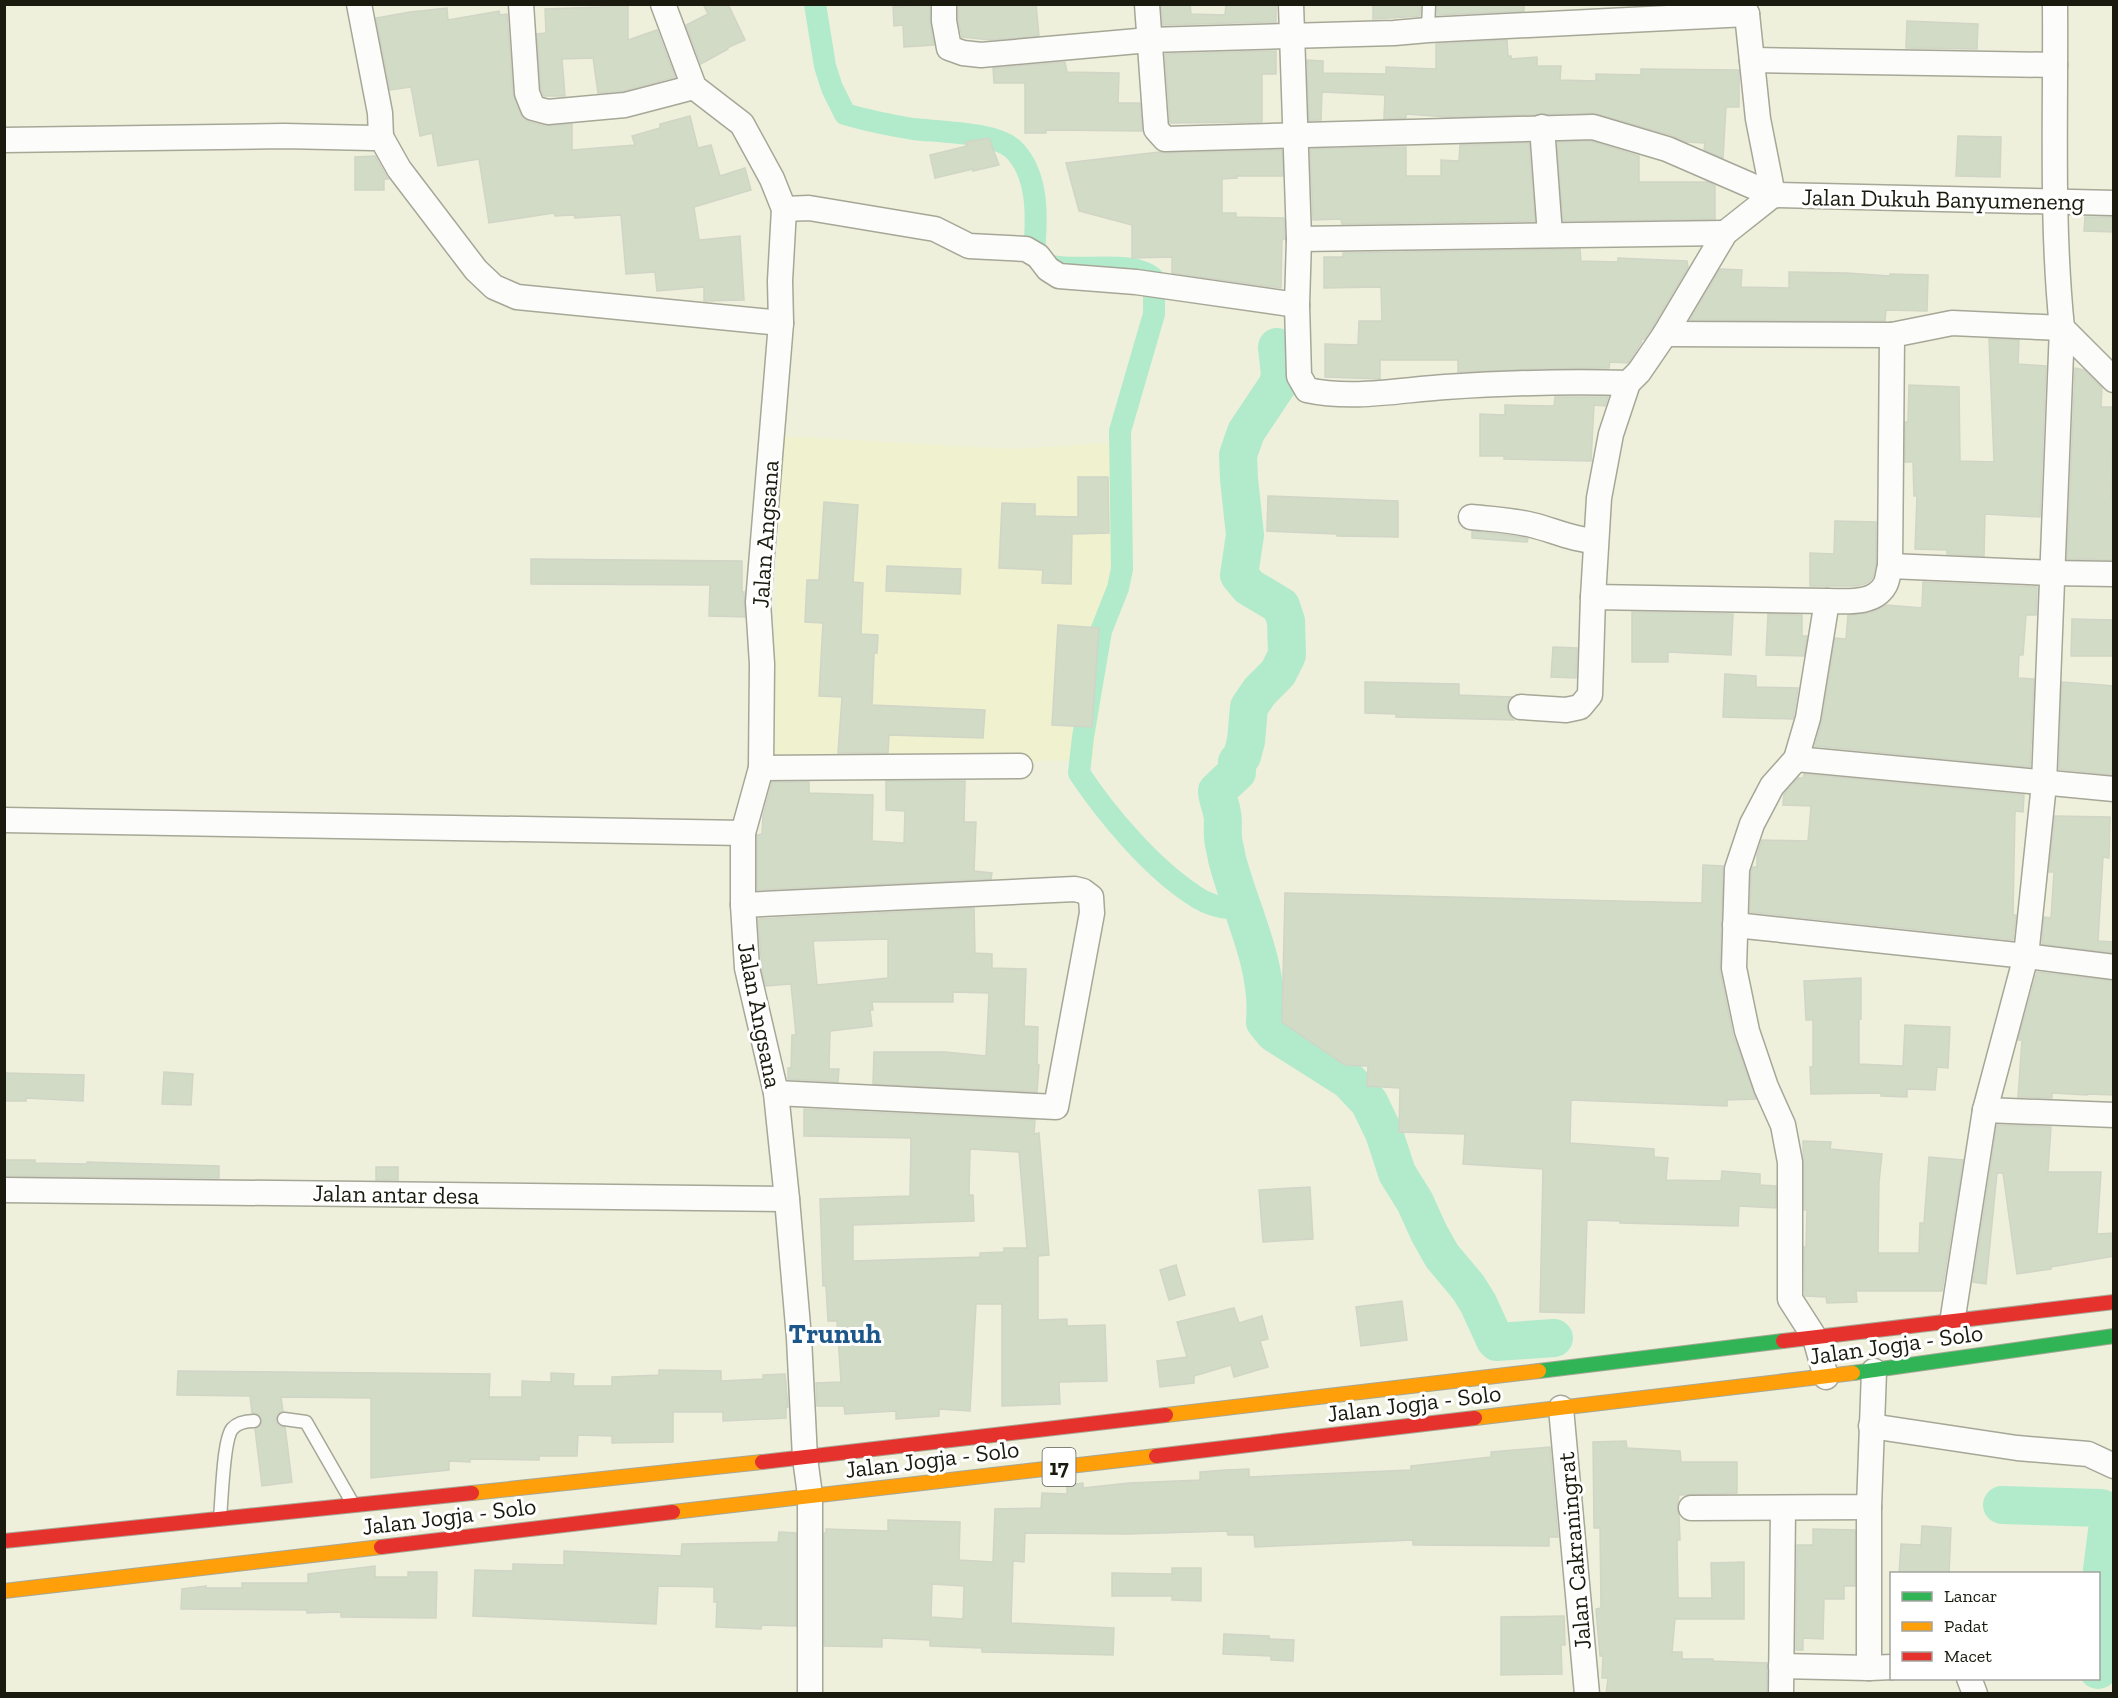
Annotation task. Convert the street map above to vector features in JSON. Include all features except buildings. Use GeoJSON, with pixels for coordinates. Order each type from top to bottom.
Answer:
{"type":"FeatureCollection","features":[{"type":"Feature","properties":{"kind":"highway","name":"Jalan Jogja - Solo"},"geometry":{"type":"LineString","coordinates":[[4,1541],[805,1458],[2114,1302]]}},
{"type":"Feature","properties":{"kind":"highway","name":"Jalan Jogja - Solo"},"geometry":{"type":"LineString","coordinates":[[4,1591],[1826,1377],[2114,1336]]}},
{"type":"Feature","properties":{"kind":"street"},"geometry":{"type":"LineString","coordinates":[[359,4],[380,113],[381,137],[399,169],[476,270],[494,287],[518,297],[781,323]]}},
{"type":"Feature","properties":{"kind":"street"},"geometry":{"type":"LineString","coordinates":[[521,4],[527,93],[533,108],[548,112],[625,105],[694,87]]}},
{"type":"Feature","properties":{"kind":"street"},"geometry":{"type":"LineString","coordinates":[[663,4],[694,87],[742,124],[772,178],[784,209],[809,208],[935,229],[969,246],[1026,249],[1038,256],[1048,269],[1059,276],[1136,282],[1297,305]]}},
{"type":"Feature","properties":{"kind":"street"},"geometry":{"type":"LineString","coordinates":[[944,4],[944,21],[949,48],[963,53],[981,55],[1149,40],[1394,33],[1745,9],[1758,118],[1773,195]]}},
{"type":"Feature","properties":{"kind":"street"},"geometry":{"type":"LineString","coordinates":[[1147,4],[1156,129],[1165,139],[1593,127],[1695,160],[1773,195]]}},
{"type":"Feature","properties":{"kind":"street"},"geometry":{"type":"LineString","coordinates":[[1291,4],[1299,239],[1297,305],[1299,376],[1307,390],[1354,394],[1561,381],[1628,383]]}},
{"type":"Feature","properties":{"kind":"street"},"geometry":{"type":"LineString","coordinates":[[1952,1323],[1985,1110],[2026,956],[2044,784],[2062,328],[2056,201],[2055,4]]}},
{"type":"Feature","properties":{"kind":"street"},"geometry":{"type":"LineString","coordinates":[[1752,60],[2055,65]]}},
{"type":"Feature","properties":{"kind":"street"},"geometry":{"type":"LineString","coordinates":[[1542,127],[1550,235]]}},
{"type":"Feature","properties":{"kind":"street"},"geometry":{"type":"LineString","coordinates":[[4,140],[381,137]]}},
{"type":"Feature","properties":{"kind":"street"},"geometry":{"type":"LineString","coordinates":[[1521,707],[1566,710],[1580,707],[1590,695],[1599,498],[1611,434],[1628,383],[1639,372],[1665,334],[1725,233],[1773,195]]}},
{"type":"Feature","properties":{"kind":"street","name":"Jalan Dukuh Banyumeneng"},"geometry":{"type":"LineString","coordinates":[[1773,195],[2114,203]]}},
{"type":"Feature","properties":{"kind":"street","name":"Jalan Angsana"},"geometry":{"type":"LineString","coordinates":[[784,209],[780,281],[781,323],[758,602],[762,664],[761,768],[743,833],[743,905],[747,968],[776,1093],[799,1338],[805,1458],[810,1495],[810,1694]]}},
{"type":"Feature","properties":{"kind":"street"},"geometry":{"type":"LineString","coordinates":[[1299,239],[1725,233]]}},
{"type":"Feature","properties":{"kind":"street"},"geometry":{"type":"LineString","coordinates":[[1665,334],[1892,335],[1952,323],[2062,328],[2114,380]]}},
{"type":"Feature","properties":{"kind":"street"},"geometry":{"type":"LineString","coordinates":[[1593,597],[1827,602],[1862,601],[1878,593],[1885,584],[1890,566],[1892,335]]}},
{"type":"Feature","properties":{"kind":"street"},"geometry":{"type":"LineString","coordinates":[[1470,517],[1534,525],[1564,536],[1596,541]]}},
{"type":"Feature","properties":{"kind":"street"},"geometry":{"type":"LineString","coordinates":[[1890,566],[2114,574]]}},
{"type":"Feature","properties":{"kind":"street"},"geometry":{"type":"LineString","coordinates":[[1826,1377],[1815,1338],[1790,1299],[1790,1162],[1783,1125],[1766,1087],[1747,1031],[1734,968],[1737,869],[1752,824],[1772,786],[1796,759],[1808,718],[1827,602]]}},
{"type":"Feature","properties":{"kind":"street"},"geometry":{"type":"LineString","coordinates":[[1796,759],[2114,789]]}},
{"type":"Feature","properties":{"kind":"street"},"geometry":{"type":"LineString","coordinates":[[761,768],[1020,765]]}},
{"type":"Feature","properties":{"kind":"street"},"geometry":{"type":"LineString","coordinates":[[4,820],[743,833]]}},
{"type":"Feature","properties":{"kind":"street"},"geometry":{"type":"LineString","coordinates":[[743,905],[1075,889],[1091,897],[1092,913],[1056,1107],[776,1093]]}},
{"type":"Feature","properties":{"kind":"street"},"geometry":{"type":"LineString","coordinates":[[1735,925],[2114,967]]}},
{"type":"Feature","properties":{"kind":"street"},"geometry":{"type":"LineString","coordinates":[[1985,1110],[2114,1115]]}},
{"type":"Feature","properties":{"kind":"street","name":"Jalan antar desa"},"geometry":{"type":"LineString","coordinates":[[4,1190],[787,1199]]}},
{"type":"Feature","properties":{"kind":"street"},"geometry":{"type":"LineString","coordinates":[[1781,1666],[1880,1668],[1869,1507],[1874,1371]]}},
{"type":"Feature","properties":{"kind":"street","name":"Jalan Cakraningrat"},"geometry":{"type":"LineString","coordinates":[[1561,1408],[1587,1694]]}},
{"type":"Feature","properties":{"kind":"street"},"geometry":{"type":"LineString","coordinates":[[1871,1426],[2017,1448],[2088,1454],[2114,1466]]}},
{"type":"Feature","properties":{"kind":"street"},"geometry":{"type":"LineString","coordinates":[[1690,1508],[1869,1507]]}},
{"type":"Feature","properties":{"kind":"street"},"geometry":{"type":"LineString","coordinates":[[1781,1694],[1783,1508]]}},
{"type":"Feature","properties":{"kind":"lane"},"geometry":{"type":"LineString","coordinates":[[1428,30],[1429,4]]}},
{"type":"Feature","properties":{"kind":"lane"},"geometry":{"type":"LineString","coordinates":[[284,1419],[306,1422],[353,1505]]}},
{"type":"Feature","properties":{"kind":"lane"},"geometry":{"type":"LineString","coordinates":[[220,1518],[227,1442],[232,1429],[242,1422],[254,1421]]}},
{"type":"Feature","properties":{"kind":"shaded area"},"geometry":{"type":"Polygon","coordinates":[[[783,436],[1012,449],[1119,442],[1114,609],[1093,760],[768,766],[783,436]]]}},
{"type":"Feature","properties":{"kind":"waterway"},"geometry":{"type":"LineString","coordinates":[[815,4],[825,66],[832,88],[845,114],[913,129],[982,136],[1007,145],[1023,161],[1029,173],[1036,212],[1034,252],[1040,261],[1052,266],[1068,268],[1125,268],[1142,272],[1154,279],[1154,314],[1120,431],[1122,569],[1118,588],[1101,631],[1079,773],[1130,839],[1176,882],[1198,898],[1213,905],[1237,910],[1246,916]]}},
{"type":"Feature","properties":{"kind":"waterway"},"geometry":{"type":"LineString","coordinates":[[1277,347],[1280,375],[1278,384],[1246,432],[1238,455],[1245,535],[1239,575],[1249,587],[1281,606],[1286,621],[1287,655],[1278,673],[1260,691],[1249,707],[1246,741],[1242,756],[1237,762],[1237,772],[1217,791],[1223,816],[1223,839],[1227,859],[1259,960],[1263,980],[1265,1022],[1274,1033],[1348,1080],[1369,1102],[1384,1133],[1397,1173],[1415,1202],[1442,1256],[1478,1303],[1495,1340],[1497,1342],[1554,1338]]}},
{"type":"Feature","properties":{"kind":"waterway"},"geometry":{"type":"LineString","coordinates":[[2002,1505],[2101,1508],[2108,1511],[2102,1570],[2106,1578],[2105,1601],[2108,1634],[2105,1653],[2100,1665]]}},
{"type":"Feature","properties":{"kind":"traffic: fast"},"geometry":{"type":"LineString","coordinates":[[1853,1373],[2114,1336]]}},
{"type":"Feature","properties":{"kind":"traffic: fast"},"geometry":{"type":"LineString","coordinates":[[1539,1371],[1783,1341]]}},
{"type":"Feature","properties":{"kind":"traffic: slow"},"geometry":{"type":"LineString","coordinates":[[1166,1415],[1539,1371]]}},
{"type":"Feature","properties":{"kind":"traffic: slow"},"geometry":{"type":"LineString","coordinates":[[1475,1418],[1853,1373]]}},
{"type":"Feature","properties":{"kind":"traffic: slow"},"geometry":{"type":"LineString","coordinates":[[673,1512],[1156,1456]]}},
{"type":"Feature","properties":{"kind":"traffic: slow"},"geometry":{"type":"LineString","coordinates":[[472,1493],[762,1462]]}},
{"type":"Feature","properties":{"kind":"traffic: slow"},"geometry":{"type":"LineString","coordinates":[[4,1591],[381,1547]]}},
{"type":"Feature","properties":{"kind":"traffic: jam"},"geometry":{"type":"LineString","coordinates":[[1783,1341],[2114,1302]]}},
{"type":"Feature","properties":{"kind":"traffic: jam"},"geometry":{"type":"LineString","coordinates":[[762,1462],[1166,1415]]}},
{"type":"Feature","properties":{"kind":"traffic: jam"},"geometry":{"type":"LineString","coordinates":[[1156,1456],[1475,1418]]}},
{"type":"Feature","properties":{"kind":"traffic: jam"},"geometry":{"type":"LineString","coordinates":[[4,1541],[472,1493]]}},
{"type":"Feature","properties":{"kind":"traffic: jam"},"geometry":{"type":"LineString","coordinates":[[381,1547],[673,1512]]}},
{"type":"Feature","properties":{"kind":"district","name":"Trunuh"},"geometry":{"type":"Point","coordinates":[835,1334]}}]}
